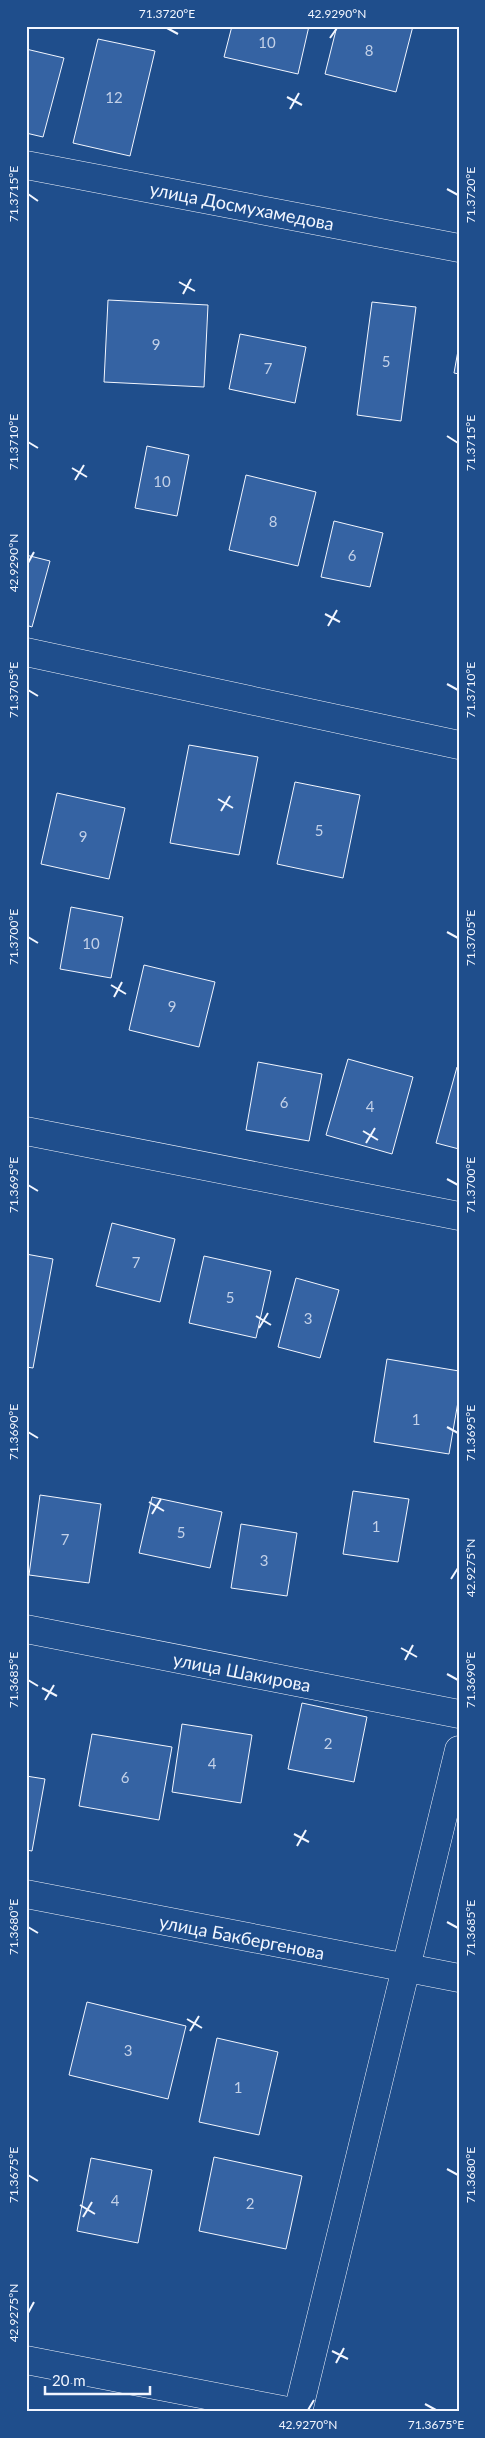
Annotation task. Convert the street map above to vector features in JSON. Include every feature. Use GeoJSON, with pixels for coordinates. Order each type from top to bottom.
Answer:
{"type":"FeatureCollection","features":[{"type":"Feature","properties":{"kind":"street","name":"улица Досмухамедова"},"geometry":{"type":"LineString","coordinates":[[26,165],[459,248]]}},
{"type":"Feature","properties":{"kind":"street"},"geometry":{"type":"LineString","coordinates":[[26,652],[459,745]]}},
{"type":"Feature","properties":{"kind":"street"},"geometry":{"type":"LineString","coordinates":[[26,1132],[459,1216]]}},
{"type":"Feature","properties":{"kind":"street","name":"улица Шакирова"},"geometry":{"type":"LineString","coordinates":[[26,1629],[459,1714]]}},
{"type":"Feature","properties":{"kind":"street"},"geometry":{"type":"LineString","coordinates":[[298,2412],[459,1750]]}},
{"type":"Feature","properties":{"kind":"street","name":"улица Бакбергенова"},"geometry":{"type":"LineString","coordinates":[[26,1894],[459,1978]]}},
{"type":"Feature","properties":{"kind":"street"},"geometry":{"type":"LineString","coordinates":[[26,2360],[293,2412]]}},
{"type":"Feature","properties":{"kind":"building"},"geometry":{"type":"Polygon","coordinates":[[[232,26],[309,26],[298,74],[224,57],[232,26]]]}},
{"type":"Feature","properties":{"kind":"building"},"geometry":{"type":"Polygon","coordinates":[[[337,26],[413,26],[396,92],[325,74],[337,26]]]}},
{"type":"Feature","properties":{"kind":"building"},"geometry":{"type":"Polygon","coordinates":[[[98,39],[155,51],[130,156],[73,143],[98,39]]]}},
{"type":"Feature","properties":{"kind":"building"},"geometry":{"type":"Polygon","coordinates":[[[26,49],[64,58],[43,137],[26,133],[26,49]]]}},
{"type":"Feature","properties":{"kind":"building"},"geometry":{"type":"Polygon","coordinates":[[[108,300],[208,305],[204,387],[104,382],[108,300]]]}},
{"type":"Feature","properties":{"kind":"building"},"geometry":{"type":"Polygon","coordinates":[[[372,302],[416,307],[401,421],[357,415],[372,302]]]}},
{"type":"Feature","properties":{"kind":"building"},"geometry":{"type":"Polygon","coordinates":[[[240,334],[306,347],[295,403],[229,389],[240,334]]]}},
{"type":"Feature","properties":{"kind":"building"},"geometry":{"type":"Polygon","coordinates":[[[459,345],[459,374],[454,373],[459,345]]]}},
{"type":"Feature","properties":{"kind":"building"},"geometry":{"type":"Polygon","coordinates":[[[147,446],[189,455],[177,516],[135,508],[147,446]]]}},
{"type":"Feature","properties":{"kind":"building"},"geometry":{"type":"Polygon","coordinates":[[[246,475],[316,492],[298,566],[229,550],[246,475]]]}},
{"type":"Feature","properties":{"kind":"building"},"geometry":{"type":"Polygon","coordinates":[[[334,521],[383,533],[370,587],[321,577],[334,521]]]}},
{"type":"Feature","properties":{"kind":"building"},"geometry":{"type":"Polygon","coordinates":[[[26,555],[50,561],[32,627],[26,625],[26,555]]]}},
{"type":"Feature","properties":{"kind":"building"},"geometry":{"type":"Polygon","coordinates":[[[189,745],[258,757],[239,855],[170,843],[189,745]]]}},
{"type":"Feature","properties":{"kind":"building"},"geometry":{"type":"Polygon","coordinates":[[[295,782],[360,795],[343,878],[277,864],[295,782]]]}},
{"type":"Feature","properties":{"kind":"building"},"geometry":{"type":"Polygon","coordinates":[[[57,793],[125,808],[109,879],[41,864],[57,793]]]}},
{"type":"Feature","properties":{"kind":"building"},"geometry":{"type":"Polygon","coordinates":[[[71,907],[123,917],[111,978],[60,969],[71,907]]]}},
{"type":"Feature","properties":{"kind":"building"},"geometry":{"type":"Polygon","coordinates":[[[144,965],[215,982],[199,1047],[129,1030],[144,965]]]}},
{"type":"Feature","properties":{"kind":"building"},"geometry":{"type":"Polygon","coordinates":[[[348,1059],[413,1077],[392,1154],[326,1135],[348,1059]]]}},
{"type":"Feature","properties":{"kind":"building"},"geometry":{"type":"Polygon","coordinates":[[[258,1062],[322,1074],[309,1141],[246,1130],[258,1062]]]}},
{"type":"Feature","properties":{"kind":"building"},"geometry":{"type":"Polygon","coordinates":[[[457,1067],[459,1067],[459,1149],[436,1143],[457,1067]]]}},
{"type":"Feature","properties":{"kind":"building"},"geometry":{"type":"Polygon","coordinates":[[[112,1223],[175,1239],[160,1302],[96,1286],[112,1223]]]}},
{"type":"Feature","properties":{"kind":"building"},"geometry":{"type":"Polygon","coordinates":[[[26,1254],[53,1259],[33,1368],[26,1367],[26,1254]]]}},
{"type":"Feature","properties":{"kind":"building"},"geometry":{"type":"Polygon","coordinates":[[[204,1256],[271,1271],[256,1338],[189,1323],[204,1256]]]}},
{"type":"Feature","properties":{"kind":"building"},"geometry":{"type":"Polygon","coordinates":[[[296,1278],[339,1290],[320,1358],[278,1347],[296,1278]]]}},
{"type":"Feature","properties":{"kind":"building"},"geometry":{"type":"Polygon","coordinates":[[[387,1359],[459,1371],[459,1396],[449,1454],[374,1442],[387,1359]]]}},
{"type":"Feature","properties":{"kind":"building"},"geometry":{"type":"Polygon","coordinates":[[[353,1491],[409,1499],[398,1562],[343,1554],[353,1491]]]}},
{"type":"Feature","properties":{"kind":"building"},"geometry":{"type":"Polygon","coordinates":[[[40,1495],[101,1504],[89,1583],[29,1575],[40,1495]]]}},
{"type":"Feature","properties":{"kind":"building"},"geometry":{"type":"Polygon","coordinates":[[[152,1497],[222,1512],[210,1568],[139,1553],[152,1497]]]}},
{"type":"Feature","properties":{"kind":"building"},"geometry":{"type":"Polygon","coordinates":[[[241,1524],[297,1533],[287,1596],[231,1588],[241,1524]]]}},
{"type":"Feature","properties":{"kind":"building"},"geometry":{"type":"Polygon","coordinates":[[[302,1703],[367,1717],[354,1782],[288,1769],[302,1703]]]}},
{"type":"Feature","properties":{"kind":"building"},"geometry":{"type":"Polygon","coordinates":[[[182,1724],[252,1735],[241,1803],[172,1792],[182,1724]]]}},
{"type":"Feature","properties":{"kind":"building"},"geometry":{"type":"Polygon","coordinates":[[[92,1734],[172,1747],[159,1820],[79,1806],[92,1734]]]}},
{"type":"Feature","properties":{"kind":"building"},"geometry":{"type":"Polygon","coordinates":[[[26,1776],[45,1779],[32,1851],[26,1850],[26,1776]]]}},
{"type":"Feature","properties":{"kind":"building"},"geometry":{"type":"Polygon","coordinates":[[[87,2002],[186,2026],[168,2099],[69,2075],[87,2002]]]}},
{"type":"Feature","properties":{"kind":"building"},"geometry":{"type":"Polygon","coordinates":[[[217,2038],[278,2052],[259,2135],[199,2122],[217,2038]]]}},
{"type":"Feature","properties":{"kind":"building"},"geometry":{"type":"Polygon","coordinates":[[[214,2157],[302,2176],[286,2249],[199,2231],[214,2157]]]}},
{"type":"Feature","properties":{"kind":"building"},"geometry":{"type":"Polygon","coordinates":[[[91,2158],[152,2170],[138,2243],[77,2231],[91,2158]]]}}]}
